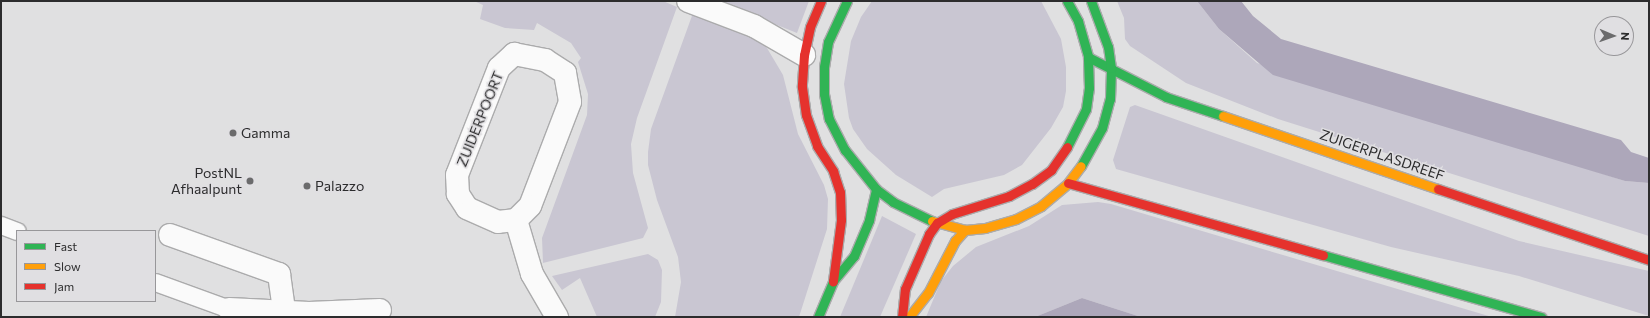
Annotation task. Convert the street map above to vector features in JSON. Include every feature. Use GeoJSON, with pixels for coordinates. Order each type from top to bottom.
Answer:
{"type":"FeatureCollection","features":[{"type":"Feature","properties":{"kind":"main road"},"geometry":{"type":"LineString","coordinates":[[818,317],[833,281],[841,220],[840,192],[832,172],[817,146],[806,116],[802,87],[804,55],[810,27],[820,1]]}},
{"type":"Feature","properties":{"kind":"main road"},"geometry":{"type":"LineString","coordinates":[[847,1],[828,42],[824,67],[824,94],[829,119],[845,150],[876,189],[893,202],[937,223],[965,230],[985,228],[1016,219],[1041,206],[1068,183],[1088,158],[1102,128],[1110,98],[1111,68],[1108,47],[1091,1]]}},
{"type":"Feature","properties":{"kind":"main road"},"geometry":{"type":"LineString","coordinates":[[902,317],[905,288],[929,234],[937,223],[952,214],[1009,196],[1032,184],[1051,170],[1069,146],[1086,109],[1089,88],[1088,58],[1078,20],[1067,1]]}},
{"type":"Feature","properties":{"kind":"main road"},"geometry":{"type":"LineString","coordinates":[[804,55],[824,67]]}},
{"type":"Feature","properties":{"kind":"main road","name":"ZUIGERPLASDREEF"},"geometry":{"type":"LineString","coordinates":[[1088,58],[1111,68],[1166,98],[1649,260]]}},
{"type":"Feature","properties":{"kind":"main road"},"geometry":{"type":"LineString","coordinates":[[1068,183],[1541,317]]}},
{"type":"Feature","properties":{"kind":"main road"},"geometry":{"type":"LineString","coordinates":[[833,281],[854,256],[869,220],[876,189]]}},
{"type":"Feature","properties":{"kind":"main road"},"geometry":{"type":"LineString","coordinates":[[909,317],[928,293],[955,241],[965,230]]}},
{"type":"Feature","properties":{"kind":"street"},"geometry":{"type":"LineString","coordinates":[[688,1],[754,26],[804,55]]}},
{"type":"Feature","properties":{"kind":"street","name":"ZUIDERPOORT"},"geometry":{"type":"LineString","coordinates":[[514,54],[545,60],[565,74],[570,102],[530,206],[516,220],[498,222],[467,208],[458,194],[457,175],[499,68],[514,54]]}},
{"type":"Feature","properties":{"kind":"street"},"geometry":{"type":"LineString","coordinates":[[516,220],[532,274],[557,317]]}},
{"type":"Feature","properties":{"kind":"street"},"geometry":{"type":"LineString","coordinates":[[170,235],[279,274],[286,315]]}},
{"type":"Feature","properties":{"kind":"street"},"geometry":{"type":"LineString","coordinates":[[229,313],[286,315],[380,310]]}},
{"type":"Feature","properties":{"kind":"lane"},"geometry":{"type":"LineString","coordinates":[[1,225],[16,231]]}},
{"type":"Feature","properties":{"kind":"lane"},"geometry":{"type":"LineString","coordinates":[[156,282],[229,313]]}},
{"type":"Feature","properties":{"kind":"shaded area"},"geometry":{"type":"Polygon","coordinates":[[[474,1],[663,1],[677,7],[637,118],[631,144],[633,173],[648,228],[643,238],[543,263],[542,238],[587,115],[588,94],[578,62],[581,58],[571,43],[537,23],[534,30],[505,28],[480,19],[483,5],[474,1]]]}},
{"type":"Feature","properties":{"kind":"shaded area"},"geometry":{"type":"Polygon","coordinates":[[[717,1],[809,1],[797,33],[717,1]]]}},
{"type":"Feature","properties":{"kind":"shaded area"},"geometry":{"type":"Polygon","coordinates":[[[872,1],[1041,1],[1061,39],[1066,67],[1066,91],[1063,107],[1051,128],[1022,165],[1004,175],[944,189],[932,197],[896,175],[867,149],[853,129],[849,118],[844,84],[851,41],[861,17],[872,1]]]}},
{"type":"Feature","properties":{"kind":"shaded area"},"geometry":{"type":"Polygon","coordinates":[[[1117,1],[1197,1],[1219,29],[1257,63],[1625,181],[1649,183],[1649,236],[1278,119],[1186,83],[1130,46],[1125,39],[1124,18],[1117,1]]]}},
{"type":"Feature","properties":{"kind":"shaded area"},"geometry":{"type":"Polygon","coordinates":[[[1197,1],[1241,1],[1253,16],[1281,39],[1621,140],[1631,152],[1649,158],[1649,183],[1625,181],[1273,75],[1219,29],[1197,1]]]}},
{"type":"Feature","properties":{"kind":"shaded area"},"geometry":{"type":"Polygon","coordinates":[[[693,13],[755,38],[767,48],[783,75],[798,134],[824,185],[828,199],[827,229],[799,317],[675,317],[681,282],[678,257],[657,200],[648,165],[648,152],[651,129],[693,13]]]}},
{"type":"Feature","properties":{"kind":"shaded area"},"geometry":{"type":"Polygon","coordinates":[[[1135,105],[1519,241],[1649,271],[1649,316],[1519,276],[1391,247],[1116,169],[1113,160],[1130,107],[1135,105]]]}},
{"type":"Feature","properties":{"kind":"shaded area"},"geometry":{"type":"Polygon","coordinates":[[[1098,202],[1111,204],[1492,317],[1141,317],[1082,298],[1035,317],[926,317],[941,281],[953,266],[976,247],[1029,226],[1062,205],[1098,202]]]}},
{"type":"Feature","properties":{"kind":"shaded area"},"geometry":{"type":"Polygon","coordinates":[[[882,216],[916,234],[880,317],[840,317],[882,216]]]}},
{"type":"Feature","properties":{"kind":"shaded area"},"geometry":{"type":"Polygon","coordinates":[[[648,254],[658,260],[662,270],[661,302],[655,317],[597,317],[580,278],[562,290],[552,276],[648,254]]]}},
{"type":"Feature","properties":{"kind":"shaded area"},"geometry":{"type":"Polygon","coordinates":[[[1082,298],[1141,317],[1035,317],[1082,298]]]}},
{"type":"Feature","properties":{"kind":"traffic: fast"},"geometry":{"type":"LineString","coordinates":[[847,1],[828,42],[824,67],[824,94],[829,119],[845,150],[876,189],[893,202],[932,221]]}},
{"type":"Feature","properties":{"kind":"traffic: fast"},"geometry":{"type":"LineString","coordinates":[[1067,1],[1078,21],[1088,57],[1166,97],[1223,116]]}},
{"type":"Feature","properties":{"kind":"traffic: fast"},"geometry":{"type":"LineString","coordinates":[[1081,166],[1102,128],[1110,99],[1111,68],[1108,47],[1091,1]]}},
{"type":"Feature","properties":{"kind":"traffic: fast"},"geometry":{"type":"LineString","coordinates":[[1067,147],[1086,109],[1089,88],[1088,57]]}},
{"type":"Feature","properties":{"kind":"traffic: fast"},"geometry":{"type":"LineString","coordinates":[[818,317],[833,281],[854,256],[869,220],[876,189]]}},
{"type":"Feature","properties":{"kind":"traffic: fast"},"geometry":{"type":"LineString","coordinates":[[1323,255],[1541,317]]}},
{"type":"Feature","properties":{"kind":"traffic: slow"},"geometry":{"type":"LineString","coordinates":[[1223,116],[1438,189]]}},
{"type":"Feature","properties":{"kind":"traffic: slow"},"geometry":{"type":"LineString","coordinates":[[932,221],[965,230],[985,228],[1016,219],[1041,206],[1068,183],[1081,166]]}},
{"type":"Feature","properties":{"kind":"traffic: slow"},"geometry":{"type":"LineString","coordinates":[[909,317],[928,293],[955,241],[965,230]]}},
{"type":"Feature","properties":{"kind":"traffic: jam"},"geometry":{"type":"LineString","coordinates":[[821,1],[810,27],[804,55],[802,87],[806,115],[817,146],[833,171],[840,192],[841,220],[833,281]]}},
{"type":"Feature","properties":{"kind":"traffic: jam"},"geometry":{"type":"LineString","coordinates":[[902,317],[905,289],[929,234],[937,223],[952,214],[1009,196],[1032,184],[1051,170],[1067,147]]}},
{"type":"Feature","properties":{"kind":"traffic: jam"},"geometry":{"type":"LineString","coordinates":[[1068,183],[1323,255]]}},
{"type":"Feature","properties":{"kind":"traffic: jam"},"geometry":{"type":"LineString","coordinates":[[1438,189],[1649,260]]}},
{"type":"Feature","properties":{"kind":"place","name":"Gamma"},"geometry":{"type":"Point","coordinates":[233,133]}},
{"type":"Feature","properties":{"kind":"place","name":"PostNL Afhaalpunt"},"geometry":{"type":"Point","coordinates":[250,181]}},
{"type":"Feature","properties":{"kind":"place","name":"Palazzo"},"geometry":{"type":"Point","coordinates":[307,186]}}]}
